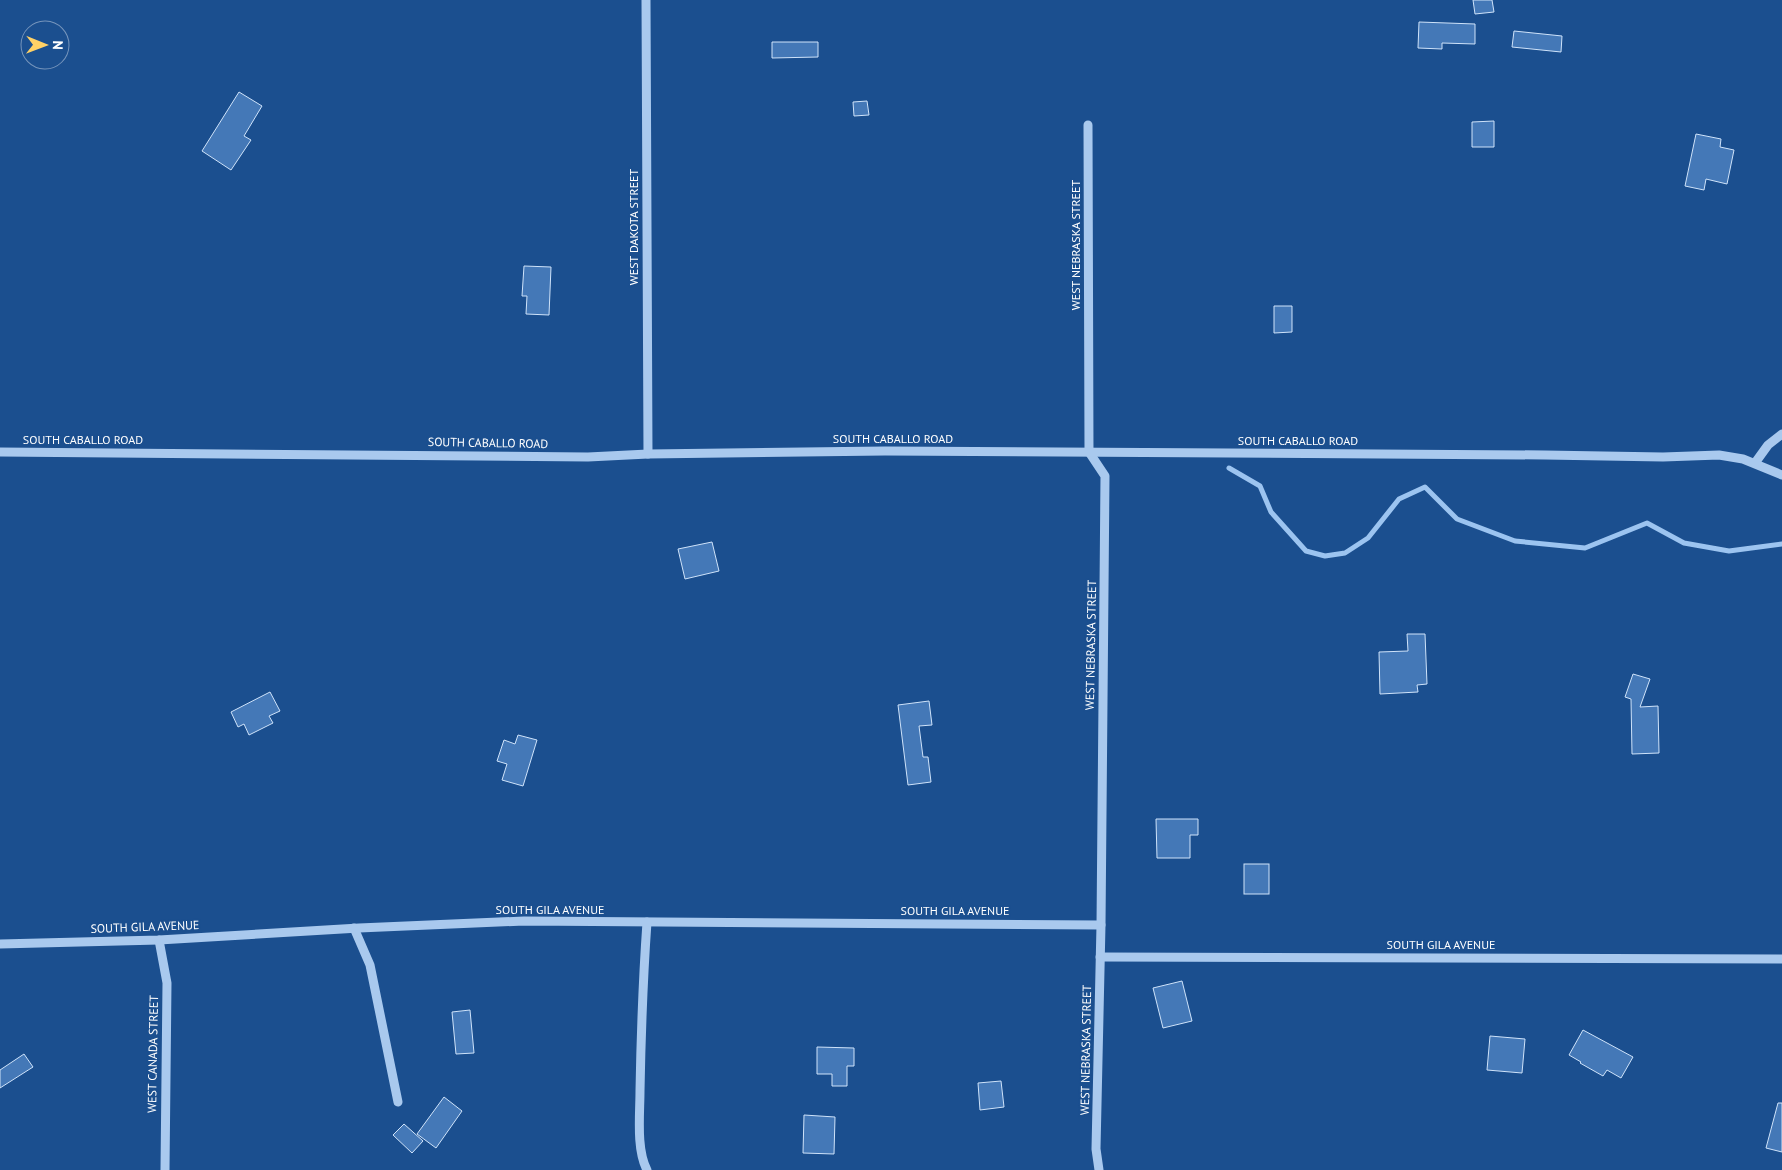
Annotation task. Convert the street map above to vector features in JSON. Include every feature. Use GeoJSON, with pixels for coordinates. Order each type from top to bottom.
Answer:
{"type":"FeatureCollection","features":[{"type":"Feature","properties":{"kind":"street","name":"WEST DAKOTA STREET"},"geometry":{"type":"LineString","coordinates":[[646,0],[648,454]]}},
{"type":"Feature","properties":{"kind":"street","name":"WEST NEBRASKA STREET"},"geometry":{"type":"LineString","coordinates":[[1088,125],[1089,452],[1105,476],[1101,925],[1096,1149],[1099,1170]]}},
{"type":"Feature","properties":{"kind":"street"},"geometry":{"type":"LineString","coordinates":[[1755,463],[1768,445],[1782,434]]}},
{"type":"Feature","properties":{"kind":"street","name":"SOUTH CABALLO ROAD"},"geometry":{"type":"LineString","coordinates":[[0,452],[588,457],[648,454],[876,451],[1535,455],[1663,458],[1719,455],[1743,459],[1782,475]]}},
{"type":"Feature","properties":{"kind":"street","name":"SOUTH GILA AVENUE"},"geometry":{"type":"LineString","coordinates":[[0,944],[159,940],[354,928],[524,921],[1101,925]]}},
{"type":"Feature","properties":{"kind":"street"},"geometry":{"type":"LineString","coordinates":[[647,922],[641,1015],[640,1117],[641,1148],[647,1170]]}},
{"type":"Feature","properties":{"kind":"street"},"geometry":{"type":"LineString","coordinates":[[354,928],[370,966],[398,1102]]}},
{"type":"Feature","properties":{"kind":"street","name":"WEST CANADA STREET"},"geometry":{"type":"LineString","coordinates":[[159,940],[167,983],[165,1170]]}},
{"type":"Feature","properties":{"kind":"street","name":"SOUTH GILA AVENUE"},"geometry":{"type":"LineString","coordinates":[[1100,957],[1782,959]]}},
{"type":"Feature","properties":{"kind":"building"},"geometry":{"type":"Polygon","coordinates":[[[1473,0],[1492,0],[1494,12],[1475,14],[1473,0]]]}},
{"type":"Feature","properties":{"kind":"building"},"geometry":{"type":"Polygon","coordinates":[[[1419,22],[1475,24],[1475,44],[1442,43],[1442,49],[1418,48],[1419,22]]]}},
{"type":"Feature","properties":{"kind":"building"},"geometry":{"type":"Polygon","coordinates":[[[1514,31],[1562,36],[1561,52],[1512,47],[1514,31]]]}},
{"type":"Feature","properties":{"kind":"building"},"geometry":{"type":"Polygon","coordinates":[[[772,42],[818,42],[818,57],[772,58],[772,42]]]}},
{"type":"Feature","properties":{"kind":"building"},"geometry":{"type":"Polygon","coordinates":[[[239,92],[262,106],[244,136],[251,140],[231,170],[202,151],[239,92]]]}},
{"type":"Feature","properties":{"kind":"building"},"geometry":{"type":"Polygon","coordinates":[[[867,101],[869,115],[854,116],[853,102],[867,101]]]}},
{"type":"Feature","properties":{"kind":"building"},"geometry":{"type":"Polygon","coordinates":[[[1494,121],[1494,147],[1472,147],[1472,122],[1494,121]]]}},
{"type":"Feature","properties":{"kind":"building"},"geometry":{"type":"Polygon","coordinates":[[[1696,134],[1721,139],[1720,147],[1734,150],[1727,184],[1706,179],[1704,190],[1685,186],[1696,134]]]}},
{"type":"Feature","properties":{"kind":"building"},"geometry":{"type":"Polygon","coordinates":[[[524,266],[551,267],[549,315],[526,314],[527,296],[522,296],[524,266]]]}},
{"type":"Feature","properties":{"kind":"building"},"geometry":{"type":"Polygon","coordinates":[[[1274,306],[1292,306],[1292,332],[1274,333],[1274,306]]]}},
{"type":"Feature","properties":{"kind":"building"},"geometry":{"type":"Polygon","coordinates":[[[712,542],[719,571],[685,579],[678,549],[712,542]]]}},
{"type":"Feature","properties":{"kind":"building"},"geometry":{"type":"Polygon","coordinates":[[[1407,634],[1425,634],[1427,684],[1417,685],[1418,692],[1380,694],[1379,652],[1408,651],[1407,634]]]}},
{"type":"Feature","properties":{"kind":"building"},"geometry":{"type":"Polygon","coordinates":[[[1633,674],[1650,679],[1640,707],[1658,706],[1659,753],[1632,754],[1631,699],[1625,697],[1633,674]]]}},
{"type":"Feature","properties":{"kind":"building"},"geometry":{"type":"Polygon","coordinates":[[[270,692],[280,711],[269,716],[273,723],[249,735],[244,724],[238,727],[231,712],[270,692]]]}},
{"type":"Feature","properties":{"kind":"building"},"geometry":{"type":"Polygon","coordinates":[[[929,701],[932,725],[919,726],[923,757],[928,757],[931,782],[908,785],[898,705],[929,701]]]}},
{"type":"Feature","properties":{"kind":"building"},"geometry":{"type":"Polygon","coordinates":[[[518,735],[537,740],[523,786],[502,780],[507,764],[497,761],[504,740],[515,744],[518,735]]]}},
{"type":"Feature","properties":{"kind":"building"},"geometry":{"type":"Polygon","coordinates":[[[1156,819],[1198,819],[1198,835],[1190,835],[1190,858],[1157,858],[1156,819]]]}},
{"type":"Feature","properties":{"kind":"building"},"geometry":{"type":"Polygon","coordinates":[[[1244,864],[1269,864],[1269,894],[1244,894],[1244,864]]]}},
{"type":"Feature","properties":{"kind":"building"},"geometry":{"type":"Polygon","coordinates":[[[1182,981],[1192,1021],[1163,1028],[1153,988],[1182,981]]]}},
{"type":"Feature","properties":{"kind":"building"},"geometry":{"type":"Polygon","coordinates":[[[470,1010],[474,1053],[456,1054],[452,1012],[470,1010]]]}},
{"type":"Feature","properties":{"kind":"building"},"geometry":{"type":"Polygon","coordinates":[[[1583,1030],[1633,1057],[1621,1078],[1607,1070],[1603,1076],[1569,1055],[1583,1030]]]}},
{"type":"Feature","properties":{"kind":"building"},"geometry":{"type":"Polygon","coordinates":[[[1490,1036],[1525,1039],[1522,1073],[1487,1070],[1490,1036]]]}},
{"type":"Feature","properties":{"kind":"building"},"geometry":{"type":"Polygon","coordinates":[[[817,1047],[854,1048],[854,1066],[847,1066],[847,1086],[832,1086],[832,1074],[817,1074],[817,1047]]]}},
{"type":"Feature","properties":{"kind":"building"},"geometry":{"type":"Polygon","coordinates":[[[24,1054],[33,1067],[0,1088],[0,1070],[24,1054]]]}},
{"type":"Feature","properties":{"kind":"building"},"geometry":{"type":"Polygon","coordinates":[[[1001,1081],[1004,1107],[980,1110],[978,1083],[1001,1081]]]}},
{"type":"Feature","properties":{"kind":"building"},"geometry":{"type":"Polygon","coordinates":[[[444,1097],[462,1111],[436,1148],[417,1134],[444,1097]]]}},
{"type":"Feature","properties":{"kind":"building"},"geometry":{"type":"Polygon","coordinates":[[[1778,1103],[1782,1103],[1782,1152],[1766,1148],[1778,1103]]]}},
{"type":"Feature","properties":{"kind":"building"},"geometry":{"type":"Polygon","coordinates":[[[804,1115],[835,1117],[834,1154],[803,1153],[804,1115]]]}},
{"type":"Feature","properties":{"kind":"building"},"geometry":{"type":"Polygon","coordinates":[[[404,1124],[423,1141],[412,1153],[393,1135],[404,1124]]]}},
{"type":"Feature","properties":{"kind":"waterway"},"geometry":{"type":"LineString","coordinates":[[1229,468],[1260,486],[1271,512],[1306,551],[1325,556],[1345,553],[1368,538],[1399,499],[1425,487],[1457,519],[1515,541],[1585,548],[1647,523],[1684,543],[1729,551],[1782,544]]}}]}
